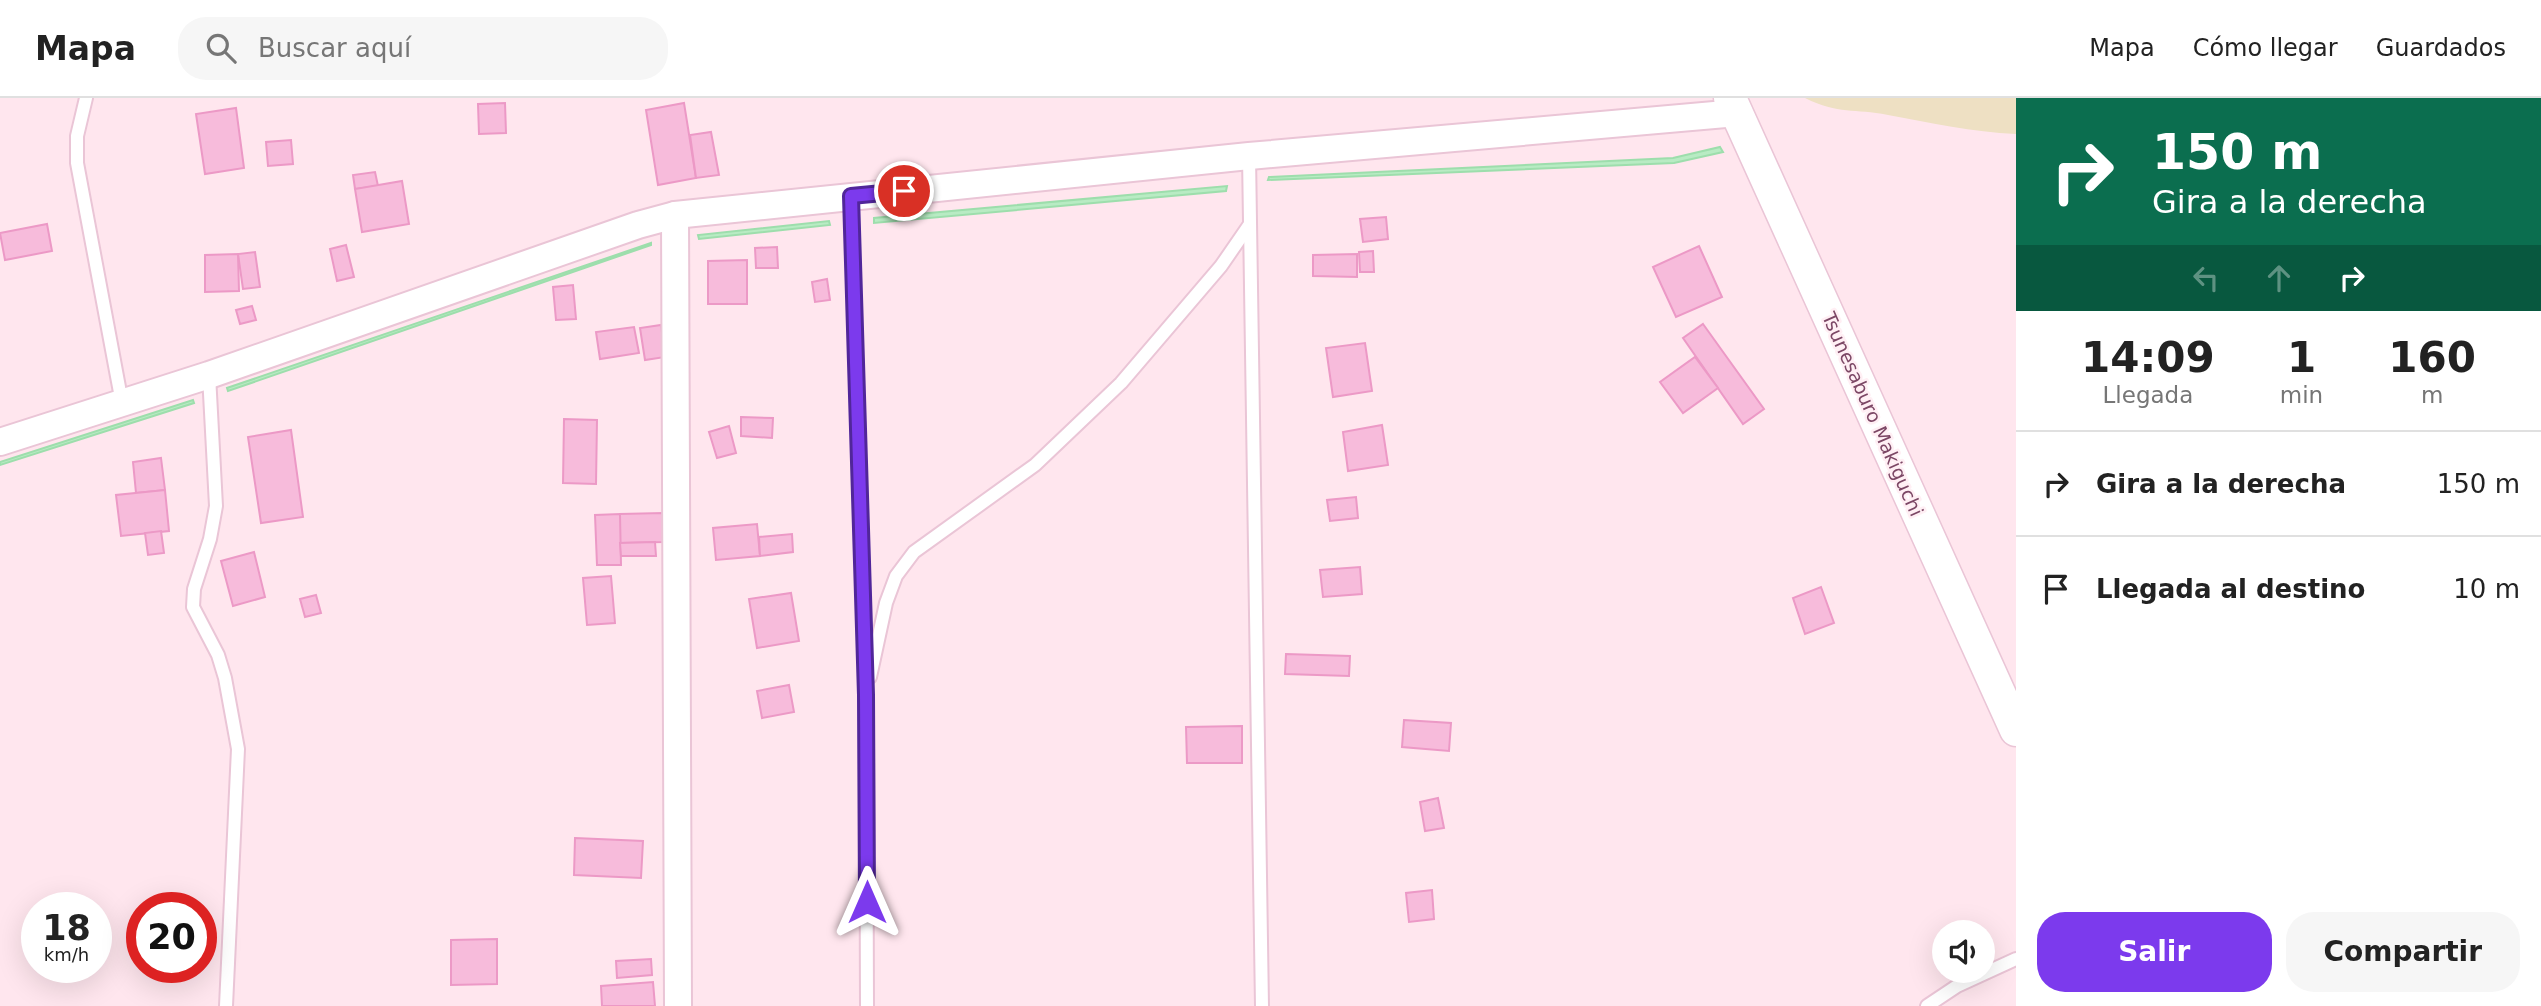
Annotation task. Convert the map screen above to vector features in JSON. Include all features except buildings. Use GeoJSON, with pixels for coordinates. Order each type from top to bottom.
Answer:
{"type":"FeatureCollection","features":[{"type":"Feature","properties":{"kind":"street"},"geometry":{"type":"LineString","coordinates":[[0,442],[209,375],[638,225],[675,215],[1734,105]]}},
{"type":"Feature","properties":{"kind":"street","name":"Tsunesaburo Makiguchi"},"geometry":{"type":"LineString","coordinates":[[1734,105],[2016,730]]}},
{"type":"Feature","properties":{"kind":"street"},"geometry":{"type":"LineString","coordinates":[[675,215],[678,1006]]}},
{"type":"Feature","properties":{"kind":"lane"},"geometry":{"type":"LineString","coordinates":[[86,98],[77,136],[77,163],[122,403]]}},
{"type":"Feature","properties":{"kind":"lane"},"geometry":{"type":"LineString","coordinates":[[1249,156],[1262,1006]]}},
{"type":"Feature","properties":{"kind":"lane"},"geometry":{"type":"LineString","coordinates":[[851,196],[866,695],[867,1006]]}},
{"type":"Feature","properties":{"kind":"lane"},"geometry":{"type":"LineString","coordinates":[[866,695],[887,603],[896,576],[914,552],[1035,465],[1121,383],[1221,266],[1250,224]]}},
{"type":"Feature","properties":{"kind":"lane"},"geometry":{"type":"LineString","coordinates":[[209,375],[216,506],[210,539],[194,589],[193,607],[222,667],[238,749],[226,1006]]}},
{"type":"Feature","properties":{"kind":"lane"},"geometry":{"type":"LineString","coordinates":[[1927,1006],[1957,986],[2016,959]]}},
{"type":"Feature","properties":{"kind":"shaded area"},"geometry":{"type":"Polygon","coordinates":[[[1805,98],[2016,98],[2016,134],[1837,109],[1805,98]]]}},
{"type":"Feature","properties":{"kind":"shaded area"},"geometry":{"type":"Polygon","coordinates":[[[1720,147],[1723,152],[1674,163],[1268,180],[1269,177],[1673,158],[1720,147]]]}},
{"type":"Feature","properties":{"kind":"shaded area"},"geometry":{"type":"Polygon","coordinates":[[[1227,186],[1226,191],[874,223],[874,218],[1227,186]]]}},
{"type":"Feature","properties":{"kind":"shaded area"},"geometry":{"type":"Polygon","coordinates":[[[829,221],[830,225],[699,239],[698,235],[829,221]]]}},
{"type":"Feature","properties":{"kind":"shaded area"},"geometry":{"type":"Polygon","coordinates":[[[651,245],[228,391],[227,388],[651,245]]]}},
{"type":"Feature","properties":{"kind":"shaded area"},"geometry":{"type":"Polygon","coordinates":[[[193,400],[194,403],[0,465],[0,462],[193,400]]]}},
{"type":"Feature","properties":{"kind":"route"},"geometry":{"type":"LineString","coordinates":[[867,902],[866,695],[851,196],[904,191]]}}]}
